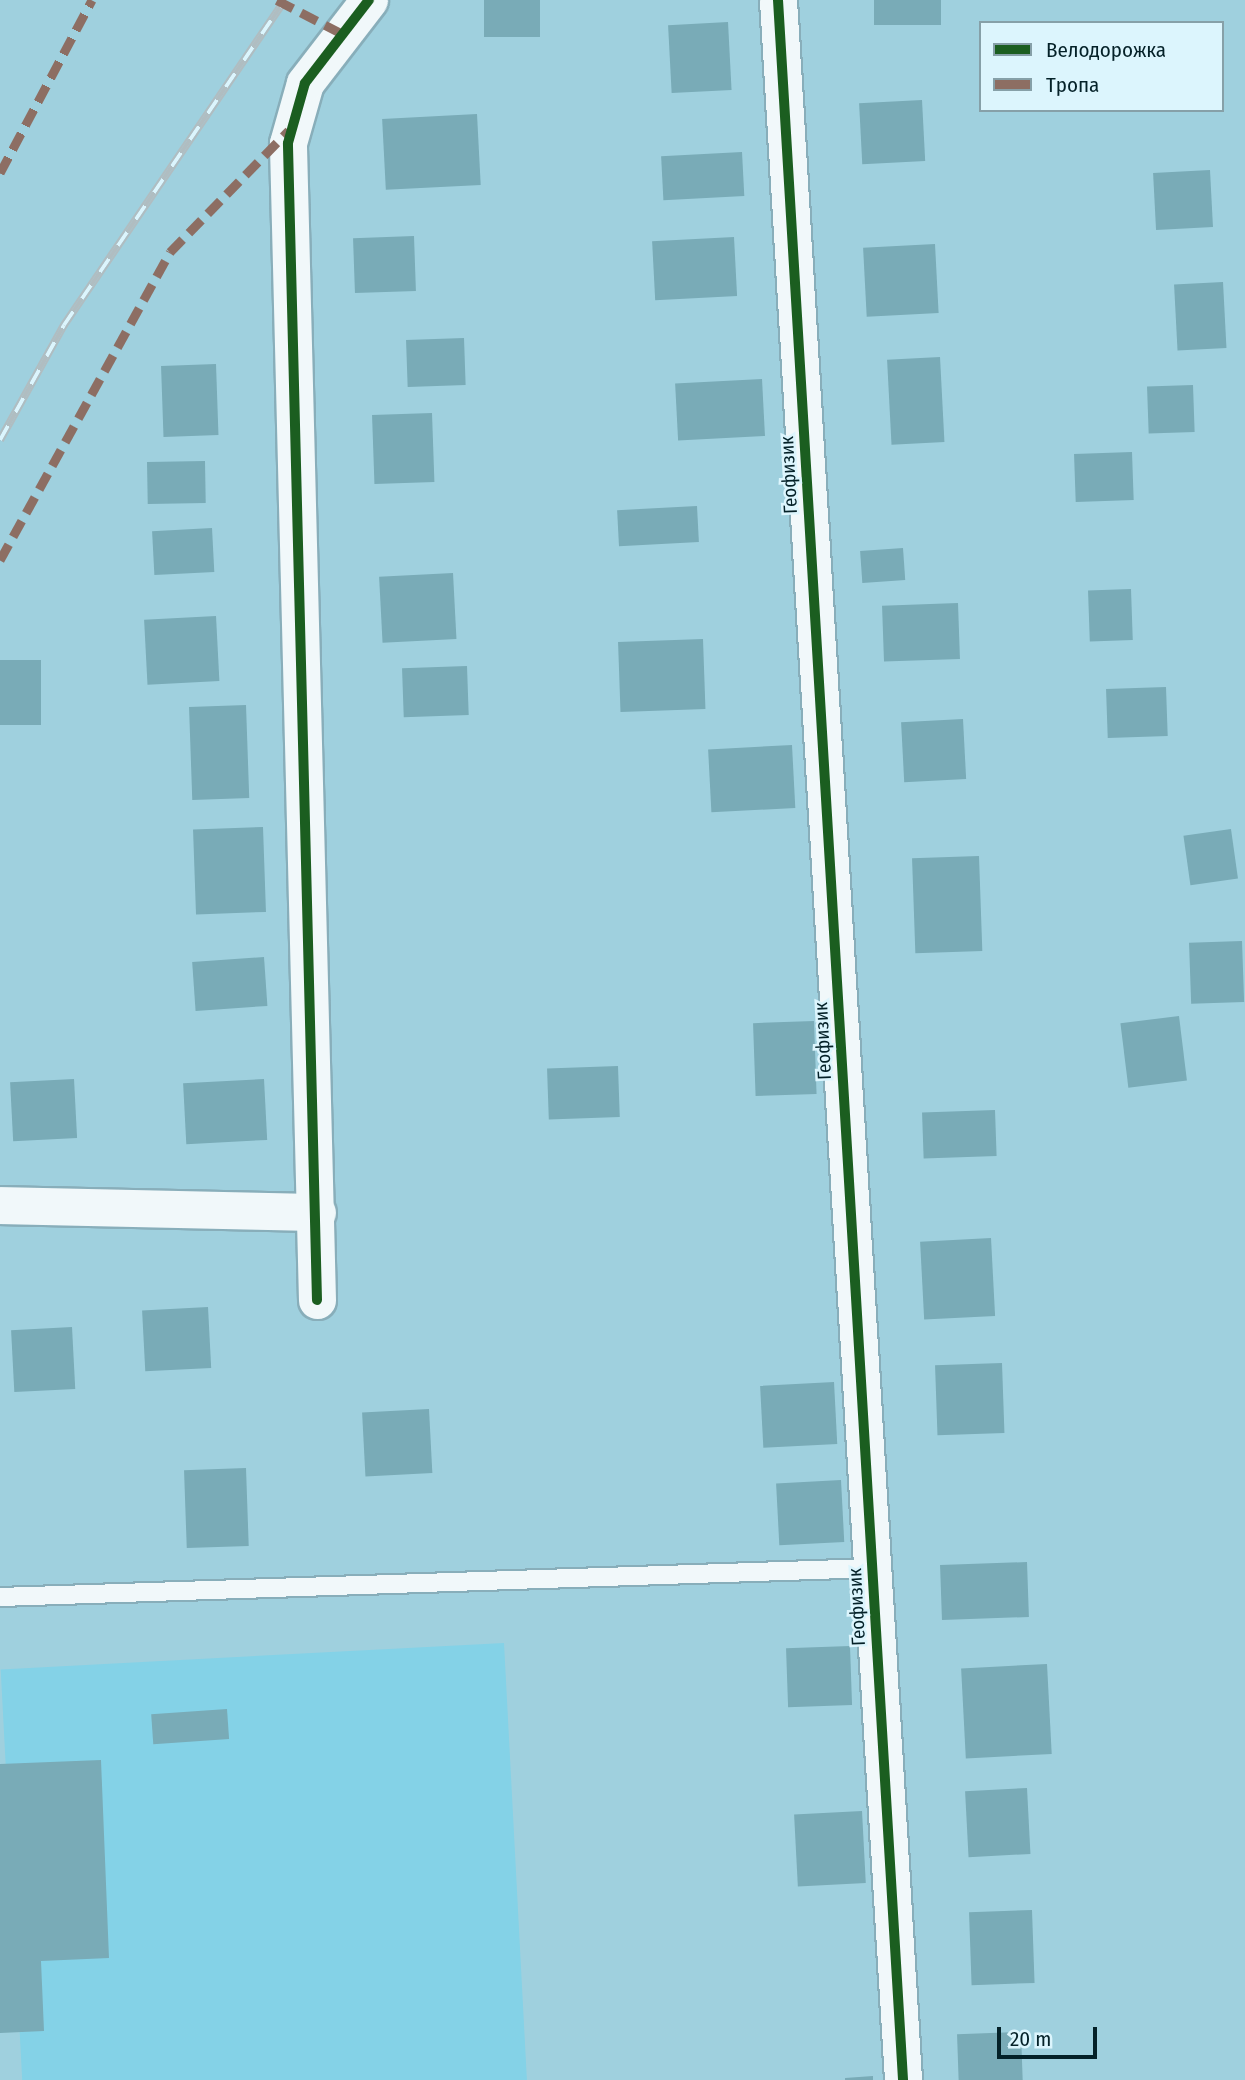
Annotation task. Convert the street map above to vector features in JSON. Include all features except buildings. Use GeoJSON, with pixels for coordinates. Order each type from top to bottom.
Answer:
{"type":"FeatureCollection","features":[{"type":"Feature","properties":{"kind":"street"},"geometry":{"type":"LineString","coordinates":[[317,1300],[317,1212],[288,143],[305,83],[369,0]]}},
{"type":"Feature","properties":{"kind":"street","name":"Геофизик"},"geometry":{"type":"LineString","coordinates":[[778,0],[903,2080]]}},
{"type":"Feature","properties":{"kind":"street"},"geometry":{"type":"LineString","coordinates":[[0,1205],[317,1212]]}},
{"type":"Feature","properties":{"kind":"lane"},"geometry":{"type":"LineString","coordinates":[[0,1597],[872,1568]]}},
{"type":"Feature","properties":{"kind":"shaded area"},"geometry":{"type":"Polygon","coordinates":[[[504,1643],[527,2080],[22,2080],[1,1669],[504,1643]]]}},
{"type":"Feature","properties":{"kind":"railway"},"geometry":{"type":"LineString","coordinates":[[0,440],[64,325],[285,0]]}},
{"type":"Feature","properties":{"kind":"marked path"},"geometry":{"type":"LineString","coordinates":[[0,173],[92,0]]}},
{"type":"Feature","properties":{"kind":"marked path"},"geometry":{"type":"LineString","coordinates":[[277,0],[343,34]]}},
{"type":"Feature","properties":{"kind":"marked path"},"geometry":{"type":"LineString","coordinates":[[0,560],[170,252],[289,130]]}},
{"type":"Feature","properties":{"kind":"cycle path"},"geometry":{"type":"LineString","coordinates":[[317,1300],[288,143],[305,83],[369,0]]}},
{"type":"Feature","properties":{"kind":"cycle path"},"geometry":{"type":"LineString","coordinates":[[778,0],[903,2080]]}}]}
